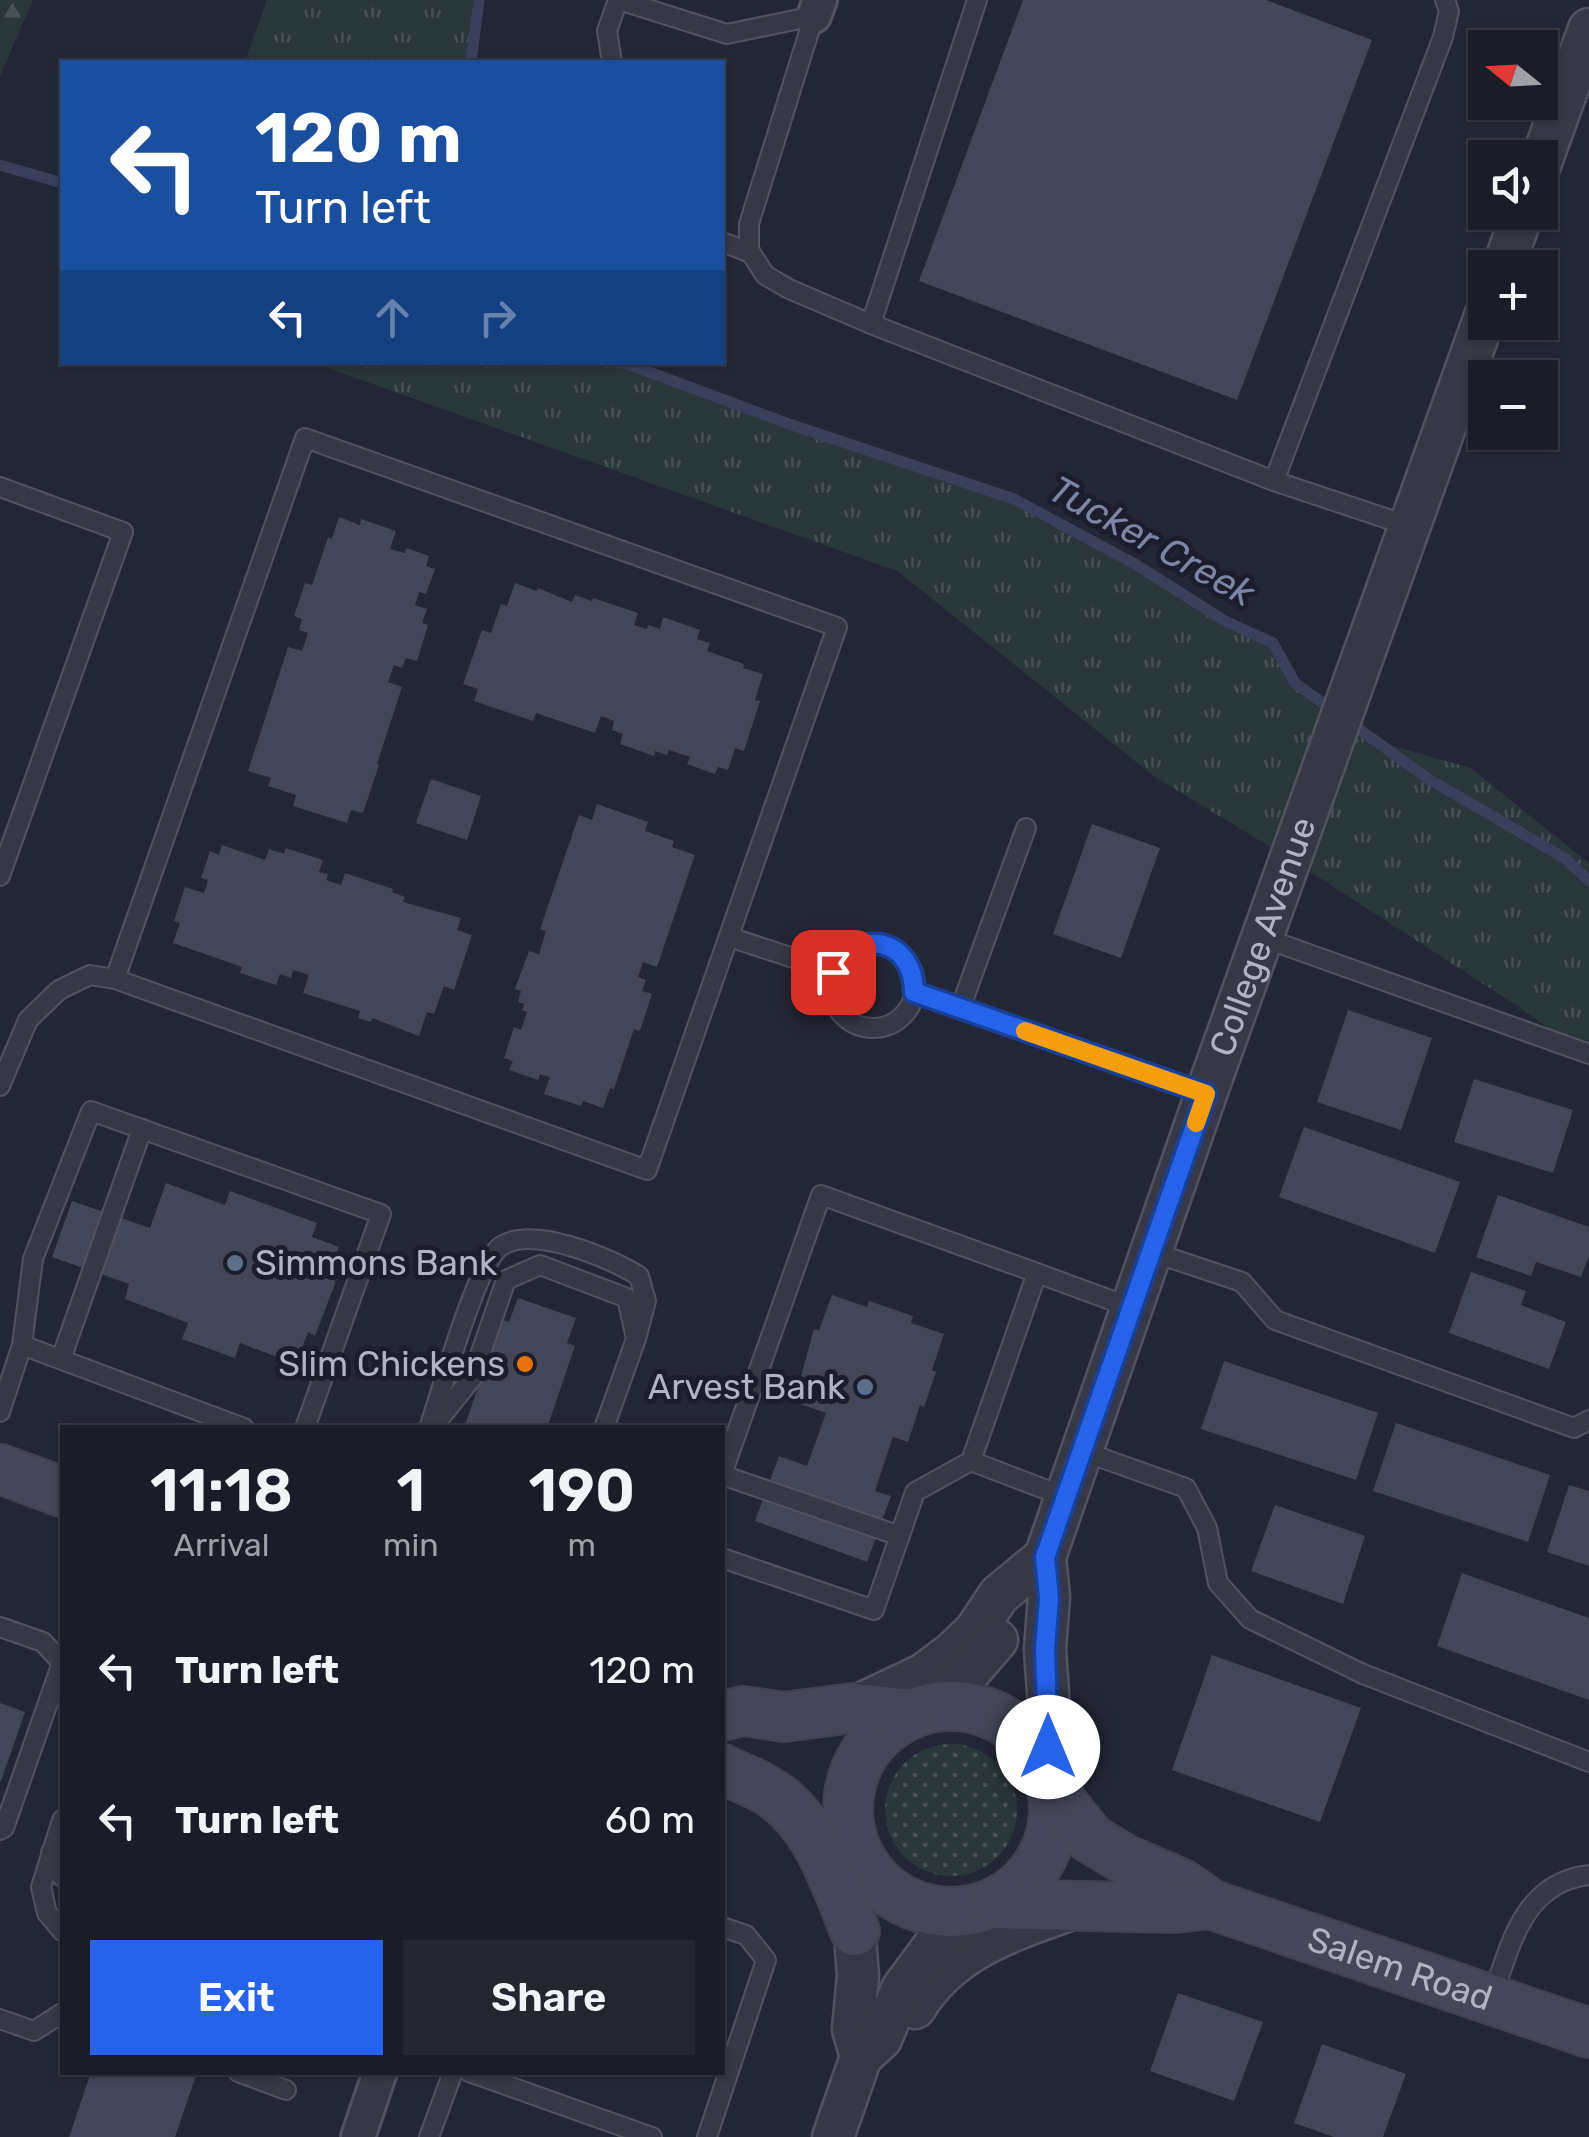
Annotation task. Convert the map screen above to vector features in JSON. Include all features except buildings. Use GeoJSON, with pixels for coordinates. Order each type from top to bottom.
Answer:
{"type":"FeatureCollection","features":[{"type":"Feature","properties":{"kind":"main road"},"geometry":{"type":"LineString","coordinates":[[0,1470],[60,1491]]}},
{"type":"Feature","properties":{"kind":"main road"},"geometry":{"type":"LineString","coordinates":[[725,1715],[743,1711],[784,1717],[852,1708],[920,1711],[970,1707],[999,1718],[1024,1736],[1050,1781],[1052,1824],[1042,1857],[1030,1876],[989,1906],[962,1913],[921,1909],[884,1889],[854,1843],[805,1785],[725,1748]]}},
{"type":"Feature","properties":{"kind":"main road"},"geometry":{"type":"LineString","coordinates":[[854,1843],[848,1806],[860,1761],[890,1725],[920,1711]]}},
{"type":"Feature","properties":{"kind":"main road"},"geometry":{"type":"LineString","coordinates":[[1050,1723],[1084,1780],[1129,1835],[1175,1863],[1196,1894]]}},
{"type":"Feature","properties":{"kind":"main road"},"geometry":{"type":"LineString","coordinates":[[725,1770],[768,1790],[798,1816],[817,1842],[855,1931]]}},
{"type":"Feature","properties":{"kind":"main road","name":"Salem Road"},"geometry":{"type":"LineString","coordinates":[[1050,1781],[1091,1838],[1196,1894],[1589,2033]]}},
{"type":"Feature","properties":{"kind":"main road","name":"Salem Road"},"geometry":{"type":"LineString","coordinates":[[989,1906],[1174,1908],[1196,1894]]}},
{"type":"Feature","properties":{"kind":"street"},"geometry":{"type":"LineString","coordinates":[[1550,140],[1587,44]]}},
{"type":"Feature","properties":{"kind":"street","name":"College Avenue"},"geometry":{"type":"LineString","coordinates":[[920,1711],[985,1657],[1000,1635],[1065,1498],[1476,340]]}},
{"type":"Feature","properties":{"kind":"street"},"geometry":{"type":"LineString","coordinates":[[852,1708],[924,1674],[952,1653],[975,1631],[999,1595],[1036,1565]]}},
{"type":"Feature","properties":{"kind":"street","name":"College Avenue"},"geometry":{"type":"LineString","coordinates":[[1036,1565],[1049,1598],[1045,1649],[1050,1781]]}},
{"type":"Feature","properties":{"kind":"street"},"geometry":{"type":"LineString","coordinates":[[854,1843],[852,1897],[858,1976],[853,2029],[871,2048]]}},
{"type":"Feature","properties":{"kind":"street"},"geometry":{"type":"LineString","coordinates":[[871,2048],[901,2031],[924,1993],[990,1938],[1081,1905]]}},
{"type":"Feature","properties":{"kind":"street"},"geometry":{"type":"LineString","coordinates":[[833,2137],[871,2048],[902,1989],[942,1935],[989,1906]]}},
{"type":"Feature","properties":{"kind":"street"},"geometry":{"type":"LineString","coordinates":[[358,2137],[379,2075]]}},
{"type":"Feature","properties":{"kind":"lane"},"geometry":{"type":"LineString","coordinates":[[612,60],[607,32],[618,0],[727,34],[817,8]]}},
{"type":"Feature","properties":{"kind":"lane"},"geometry":{"type":"LineString","coordinates":[[871,324],[977,0]]}},
{"type":"Feature","properties":{"kind":"lane"},"geometry":{"type":"LineString","coordinates":[[1274,481],[1442,37],[1449,12],[1445,0]]}},
{"type":"Feature","properties":{"kind":"lane"},"geometry":{"type":"LineString","coordinates":[[817,8],[749,224],[751,253],[765,275],[871,324],[1274,481],[1409,526]]}},
{"type":"Feature","properties":{"kind":"lane"},"geometry":{"type":"LineString","coordinates":[[725,243],[751,253]]}},
{"type":"Feature","properties":{"kind":"lane"},"geometry":{"type":"LineString","coordinates":[[2,1076],[28,1020],[59,990],[90,975],[115,978],[648,1170],[836,627],[306,438],[115,978]]}},
{"type":"Feature","properties":{"kind":"lane"},"geometry":{"type":"LineString","coordinates":[[0,487],[123,532],[0,876]]}},
{"type":"Feature","properties":{"kind":"lane"},"geometry":{"type":"LineString","coordinates":[[960,1008],[1026,828]]}},
{"type":"Feature","properties":{"kind":"lane"},"geometry":{"type":"LineString","coordinates":[[728,937],[833,972]]}},
{"type":"Feature","properties":{"kind":"lane"},"geometry":{"type":"LineString","coordinates":[[1264,938],[1589,1054]]}},
{"type":"Feature","properties":{"kind":"lane"},"geometry":{"type":"LineString","coordinates":[[876,944],[890,947],[910,965],[914,992],[910,1004],[893,1022],[868,1028],[856,1024],[837,1008],[830,984],[833,972],[850,950],[876,944]]}},
{"type":"Feature","properties":{"kind":"lane"},"geometry":{"type":"LineString","coordinates":[[914,992],[1206,1094]]}},
{"type":"Feature","properties":{"kind":"lane"},"geometry":{"type":"LineString","coordinates":[[0,1412],[22,1345],[33,1260],[92,1111],[381,1214],[306,1425]]}},
{"type":"Feature","properties":{"kind":"lane"},"geometry":{"type":"LineString","coordinates":[[60,1360],[142,1129]]}},
{"type":"Feature","properties":{"kind":"lane"},"geometry":{"type":"LineString","coordinates":[[725,1466],[821,1195],[1132,1308]]}},
{"type":"Feature","properties":{"kind":"lane"},"geometry":{"type":"LineString","coordinates":[[432,1425],[483,1270],[500,1247],[522,1240],[551,1240],[623,1266],[639,1276],[646,1301],[605,1425]]}},
{"type":"Feature","properties":{"kind":"lane"},"geometry":{"type":"LineString","coordinates":[[1151,1252],[1242,1282],[1275,1320],[1574,1428],[1589,1420]]}},
{"type":"Feature","properties":{"kind":"lane"},"geometry":{"type":"LineString","coordinates":[[433,1425],[472,1378],[506,1280],[540,1265],[627,1298],[636,1339]]}},
{"type":"Feature","properties":{"kind":"lane"},"geometry":{"type":"LineString","coordinates":[[725,1559],[874,1610],[915,1492],[971,1461],[1037,1273]]}},
{"type":"Feature","properties":{"kind":"lane"},"geometry":{"type":"LineString","coordinates":[[22,1345],[236,1425]]}},
{"type":"Feature","properties":{"kind":"lane"},"geometry":{"type":"LineString","coordinates":[[1081,1450],[1186,1488],[1206,1528],[1218,1584],[1250,1619],[1363,1674],[1589,1762]]}},
{"type":"Feature","properties":{"kind":"lane"},"geometry":{"type":"LineString","coordinates":[[971,1461],[1065,1498]]}},
{"type":"Feature","properties":{"kind":"lane"},"geometry":{"type":"LineString","coordinates":[[725,1475],[900,1536]]}},
{"type":"Feature","properties":{"kind":"lane"},"geometry":{"type":"LineString","coordinates":[[0,1626],[43,1642],[60,1662]]}},
{"type":"Feature","properties":{"kind":"lane"},"geometry":{"type":"LineString","coordinates":[[0,1830],[4,1828],[60,1670]]}},
{"type":"Feature","properties":{"kind":"lane"},"geometry":{"type":"LineString","coordinates":[[60,1826],[41,1887],[47,1913],[60,1929]]}},
{"type":"Feature","properties":{"kind":"lane"},"geometry":{"type":"LineString","coordinates":[[51,1852],[60,1872]]}},
{"type":"Feature","properties":{"kind":"lane"},"geometry":{"type":"LineString","coordinates":[[1492,1998],[1517,1927],[1542,1892],[1576,1876],[1589,1875]]}},
{"type":"Feature","properties":{"kind":"lane"},"geometry":{"type":"LineString","coordinates":[[707,2137],[766,1960],[746,1935],[725,1928]]}},
{"type":"Feature","properties":{"kind":"lane"},"geometry":{"type":"LineString","coordinates":[[0,2019],[34,2031],[60,2015]]}},
{"type":"Feature","properties":{"kind":"lane"},"geometry":{"type":"LineString","coordinates":[[246,2075],[286,2090]]}},
{"type":"Feature","properties":{"kind":"lane"},"geometry":{"type":"LineString","coordinates":[[429,2137],[452,2075]]}},
{"type":"Feature","properties":{"kind":"lane"},"geometry":{"type":"LineString","coordinates":[[477,2075],[652,2137]]}},
{"type":"Feature","properties":{"kind":"green space"},"geometry":{"type":"Polygon","coordinates":[[[0,0],[33,0],[0,76],[0,0]]]}},
{"type":"Feature","properties":{"kind":"green space"},"geometry":{"type":"Polygon","coordinates":[[[267,0],[479,0],[471,60],[246,60],[267,0]]]}},
{"type":"Feature","properties":{"kind":"green space"},"geometry":{"type":"Polygon","coordinates":[[[320,365],[627,365],[1014,499],[1135,564],[1225,621],[1273,643],[1295,683],[1389,745],[1471,768],[1589,863],[1589,1057],[1292,860],[1155,777],[897,571],[320,365]]]}},
{"type":"Feature","properties":{"kind":"green space"},"geometry":{"type":"Polygon","coordinates":[[[951,1744],[976,1749],[998,1763],[1012,1785],[1017,1810],[1012,1835],[998,1857],[976,1871],[951,1876],[926,1871],[904,1857],[890,1835],[885,1810],[890,1785],[904,1763],[926,1749],[951,1744]]]}},
{"type":"Feature","properties":{"kind":"waterway","name":"Tucker Creek"},"geometry":{"type":"LineString","coordinates":[[471,60],[479,0]]}},
{"type":"Feature","properties":{"kind":"waterway"},"geometry":{"type":"LineString","coordinates":[[0,165],[60,182]]}},
{"type":"Feature","properties":{"kind":"waterway","name":"Tucker Creek"},"geometry":{"type":"LineString","coordinates":[[630,365],[789,424],[1014,499],[1135,564],[1225,621],[1273,643],[1295,683],[1427,778],[1566,859],[1589,881]]}},
{"type":"Feature","properties":{"kind":"slow traffic"},"geometry":{"type":"LineString","coordinates":[[1025,1031],[1206,1094],[1196,1123]]}},
{"type":"Feature","properties":{"kind":"place","name":"Simmons Bank"},"geometry":{"type":"Point","coordinates":[235,1263]}},
{"type":"Feature","properties":{"kind":"place","name":"Slim Chickens"},"geometry":{"type":"Point","coordinates":[525,1364]}},
{"type":"Feature","properties":{"kind":"place","name":"Arvest Bank"},"geometry":{"type":"Point","coordinates":[865,1387]}},
{"type":"Feature","properties":{"kind":"route"},"geometry":{"type":"LineString","coordinates":[[833,972],[850,950],[862,945],[890,947],[910,965],[914,992],[1206,1094],[1045,1557],[1049,1598],[1045,1649],[1048,1747]]}}]}
